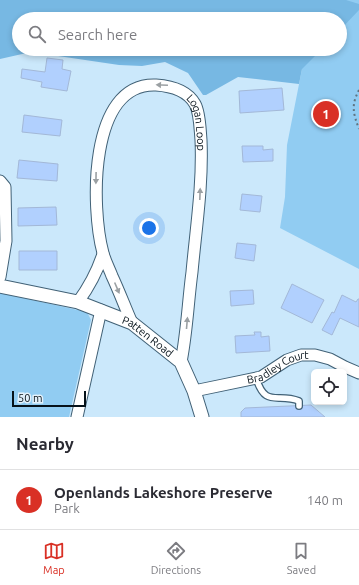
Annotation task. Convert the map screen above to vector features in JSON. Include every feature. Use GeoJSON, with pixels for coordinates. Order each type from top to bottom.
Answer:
{"type":"FeatureCollection","features":[{"type":"Feature","properties":{"kind":"street","name":"Logan Loop"},"geometry":{"type":"LineString","coordinates":[[132,323],[103,254],[96,208],[96,170],[101,143],[111,112],[126,94],[147,85],[170,86],[184,92],[195,104],[200,124],[200,198],[191,273],[187,334],[181,362]]}},
{"type":"Feature","properties":{"kind":"street"},"geometry":{"type":"LineString","coordinates":[[0,180],[5,187],[3,205],[6,241],[0,278]]}},
{"type":"Feature","properties":{"kind":"street"},"geometry":{"type":"LineString","coordinates":[[78,302],[88,289],[103,254]]}},
{"type":"Feature","properties":{"kind":"street","name":"Patten Road"},"geometry":{"type":"LineString","coordinates":[[0,286],[78,302],[132,323],[181,362],[194,391],[202,417]]}},
{"type":"Feature","properties":{"kind":"street"},"geometry":{"type":"LineString","coordinates":[[77,417],[101,310]]}},
{"type":"Feature","properties":{"kind":"street","name":"Bradley Court"},"geometry":{"type":"LineString","coordinates":[[194,391],[261,377],[287,360],[301,355],[315,354],[330,359],[359,373]]}},
{"type":"Feature","properties":{"kind":"lane"},"geometry":{"type":"LineString","coordinates":[[256,378],[265,395],[272,399],[290,397],[299,400],[299,406]]}},
{"type":"Feature","properties":{"kind":"path"},"geometry":{"type":"LineString","coordinates":[[359,90],[356,96],[353,113],[359,129]]}},
{"type":"Feature","properties":{"kind":"shaded area"},"geometry":{"type":"Polygon","coordinates":[[[0,0],[346,0],[359,4],[359,10],[347,23],[347,12],[12,12],[12,56],[13,56],[0,59],[0,0]]]}},
{"type":"Feature","properties":{"kind":"shaded area"},"geometry":{"type":"Polygon","coordinates":[[[18,0],[359,0],[359,269],[280,228],[285,197],[287,145],[302,69],[266,56],[347,56],[347,12],[76,12],[18,0]]]}},
{"type":"Feature","properties":{"kind":"shaded area"},"geometry":{"type":"Polygon","coordinates":[[[58,56],[315,56],[302,69],[299,84],[238,77],[206,95],[203,95],[188,73],[165,62],[142,66],[119,65],[58,56]]]}},
{"type":"Feature","properties":{"kind":"shaded area"},"geometry":{"type":"Polygon","coordinates":[[[0,293],[87,312],[91,320],[69,417],[0,417],[0,293]]]}},
{"type":"Feature","properties":{"kind":"building"},"geometry":{"type":"Polygon","coordinates":[[[47,58],[63,60],[62,69],[71,71],[67,91],[41,87],[42,82],[21,78],[22,69],[45,72],[47,58]]]}},
{"type":"Feature","properties":{"kind":"building"},"geometry":{"type":"Polygon","coordinates":[[[282,88],[284,110],[240,113],[239,91],[282,88]]]}},
{"type":"Feature","properties":{"kind":"building"},"geometry":{"type":"Polygon","coordinates":[[[24,115],[62,120],[60,136],[22,132],[24,115]]]}},
{"type":"Feature","properties":{"kind":"building"},"geometry":{"type":"Polygon","coordinates":[[[242,146],[263,146],[263,150],[273,149],[273,161],[243,162],[242,146]]]}},
{"type":"Feature","properties":{"kind":"building"},"geometry":{"type":"Polygon","coordinates":[[[19,160],[58,164],[57,181],[17,178],[19,160]]]}},
{"type":"Feature","properties":{"kind":"building"},"geometry":{"type":"Polygon","coordinates":[[[242,194],[262,196],[260,212],[240,210],[242,194]]]}},
{"type":"Feature","properties":{"kind":"building"},"geometry":{"type":"Polygon","coordinates":[[[56,207],[57,225],[18,226],[18,208],[56,207]]]}},
{"type":"Feature","properties":{"kind":"building"},"geometry":{"type":"Polygon","coordinates":[[[237,243],[256,245],[254,261],[235,258],[237,243]]]}},
{"type":"Feature","properties":{"kind":"building"},"geometry":{"type":"Polygon","coordinates":[[[19,251],[57,251],[57,270],[19,270],[19,251]]]}},
{"type":"Feature","properties":{"kind":"building"},"geometry":{"type":"Polygon","coordinates":[[[292,284],[324,300],[312,323],[281,308],[292,284]]]}},
{"type":"Feature","properties":{"kind":"building"},"geometry":{"type":"Polygon","coordinates":[[[253,290],[254,304],[231,306],[230,291],[253,290]]]}},
{"type":"Feature","properties":{"kind":"building"},"geometry":{"type":"Polygon","coordinates":[[[342,295],[356,302],[359,299],[359,327],[340,318],[332,335],[322,330],[332,312],[334,313],[342,295]]]}},
{"type":"Feature","properties":{"kind":"building"},"geometry":{"type":"Polygon","coordinates":[[[254,332],[261,332],[261,337],[269,336],[270,351],[236,353],[235,336],[255,335],[254,332]]]}},
{"type":"Feature","properties":{"kind":"building"},"geometry":{"type":"Polygon","coordinates":[[[311,405],[325,417],[241,417],[241,412],[245,408],[311,405]]]}},
{"type":"Feature","properties":{"kind":"place","name":"Openlands Lakeshore Preserve"},"geometry":{"type":"Point","coordinates":[326,114]}}]}
